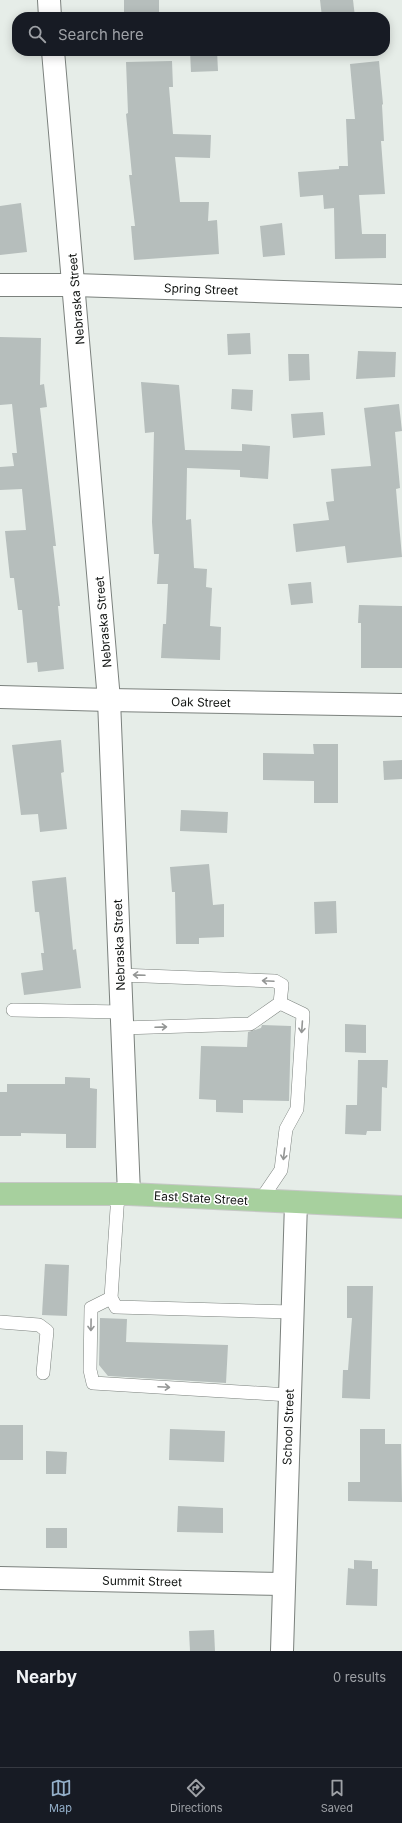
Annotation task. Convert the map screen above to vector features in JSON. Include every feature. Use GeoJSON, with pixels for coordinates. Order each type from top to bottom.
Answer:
{"type":"FeatureCollection","features":[{"type":"Feature","properties":{"kind":"main road","name":"East State Street"},"geometry":{"type":"LineString","coordinates":[[0,1194],[124,1194],[402,1207]]}},
{"type":"Feature","properties":{"kind":"street"},"geometry":{"type":"LineString","coordinates":[[48,0],[49,12]]}},
{"type":"Feature","properties":{"kind":"street","name":"Nebraska Street"},"geometry":{"type":"LineString","coordinates":[[53,56],[75,285],[109,700],[122,1020],[124,1194]]}},
{"type":"Feature","properties":{"kind":"street","name":"Spring Street"},"geometry":{"type":"LineString","coordinates":[[0,285],[75,285],[402,296]]}},
{"type":"Feature","properties":{"kind":"street","name":"Oak Street"},"geometry":{"type":"LineString","coordinates":[[0,697],[402,705]]}},
{"type":"Feature","properties":{"kind":"street","name":"School Street"},"geometry":{"type":"LineString","coordinates":[[282,1651],[296,1203]]}},
{"type":"Feature","properties":{"kind":"street","name":"Summit Street"},"geometry":{"type":"LineString","coordinates":[[0,1578],[283,1584]]}},
{"type":"Feature","properties":{"kind":"lane"},"geometry":{"type":"LineString","coordinates":[[12,1010],[122,1020],[250,1024],[280,1003],[282,985],[275,981],[120,975]]}},
{"type":"Feature","properties":{"kind":"lane"},"geometry":{"type":"LineString","coordinates":[[260,1201],[281,1170],[286,1129],[297,1109],[303,1014],[280,1003]]}},
{"type":"Feature","properties":{"kind":"lane"},"geometry":{"type":"LineString","coordinates":[[124,1194],[111,1298],[116,1307],[292,1312]]}},
{"type":"Feature","properties":{"kind":"lane"},"geometry":{"type":"LineString","coordinates":[[111,1298],[91,1308],[90,1370],[93,1383],[289,1395]]}},
{"type":"Feature","properties":{"kind":"lane"},"geometry":{"type":"LineString","coordinates":[[0,1322],[39,1325],[47,1331],[43,1373]]}},
{"type":"Feature","properties":{"kind":"building"},"geometry":{"type":"Polygon","coordinates":[[[124,0],[159,0],[159,12],[124,12],[124,0]]]}},
{"type":"Feature","properties":{"kind":"building"},"geometry":{"type":"Polygon","coordinates":[[[320,0],[353,0],[354,12],[321,12],[320,0]]]}},
{"type":"Feature","properties":{"kind":"building"},"geometry":{"type":"Polygon","coordinates":[[[190,56],[217,56],[218,71],[191,72],[190,56]]]}},
{"type":"Feature","properties":{"kind":"building"},"geometry":{"type":"Polygon","coordinates":[[[172,61],[173,87],[169,87],[173,134],[211,135],[210,158],[175,157],[180,202],[209,202],[208,221],[217,220],[219,254],[134,260],[131,226],[135,226],[129,175],[132,175],[126,114],[128,113],[126,62],[172,61]]]}},
{"type":"Feature","properties":{"kind":"building"},"geometry":{"type":"Polygon","coordinates":[[[379,61],[383,104],[384,141],[381,141],[385,194],[359,195],[362,234],[386,234],[386,258],[335,259],[334,208],[324,209],[323,195],[300,197],[298,172],[339,169],[339,166],[348,166],[346,119],[355,119],[350,64],[379,61]]]}},
{"type":"Feature","properties":{"kind":"building"},"geometry":{"type":"Polygon","coordinates":[[[21,203],[27,252],[0,255],[0,206],[21,203]]]}},
{"type":"Feature","properties":{"kind":"building"},"geometry":{"type":"Polygon","coordinates":[[[282,223],[285,255],[263,257],[260,226],[282,223]]]}},
{"type":"Feature","properties":{"kind":"building"},"geometry":{"type":"Polygon","coordinates":[[[250,333],[251,354],[228,355],[227,334],[250,333]]]}},
{"type":"Feature","properties":{"kind":"building"},"geometry":{"type":"Polygon","coordinates":[[[0,337],[41,338],[40,385],[44,384],[47,407],[40,408],[56,546],[53,546],[60,606],[58,606],[64,669],[38,672],[37,662],[27,663],[22,610],[18,610],[14,578],[10,578],[5,531],[26,530],[22,489],[0,490],[0,467],[14,466],[12,453],[17,453],[12,404],[0,405],[0,337]]]}},
{"type":"Feature","properties":{"kind":"building"},"geometry":{"type":"Polygon","coordinates":[[[358,351],[396,352],[395,377],[356,379],[358,351]]]}},
{"type":"Feature","properties":{"kind":"building"},"geometry":{"type":"Polygon","coordinates":[[[288,354],[309,354],[310,380],[289,381],[288,354]]]}},
{"type":"Feature","properties":{"kind":"building"},"geometry":{"type":"Polygon","coordinates":[[[141,382],[179,385],[185,450],[242,451],[242,444],[270,446],[268,479],[240,477],[240,470],[187,468],[186,520],[191,519],[194,568],[207,569],[206,587],[212,588],[210,626],[221,627],[220,660],[161,658],[163,624],[166,624],[168,584],[157,584],[159,554],[154,554],[152,522],[154,432],[145,433],[141,382]]]}},
{"type":"Feature","properties":{"kind":"building"},"geometry":{"type":"Polygon","coordinates":[[[232,389],[253,390],[252,411],[231,409],[232,389]]]}},
{"type":"Feature","properties":{"kind":"building"},"geometry":{"type":"Polygon","coordinates":[[[399,404],[402,431],[395,432],[400,488],[396,489],[402,557],[347,563],[345,546],[296,552],[293,524],[329,520],[326,502],[334,501],[331,469],[371,466],[364,408],[399,404]]]}},
{"type":"Feature","properties":{"kind":"building"},"geometry":{"type":"Polygon","coordinates":[[[323,412],[325,435],[293,438],[291,414],[323,412]]]}},
{"type":"Feature","properties":{"kind":"building"},"geometry":{"type":"Polygon","coordinates":[[[311,582],[313,603],[291,605],[288,584],[311,582]]]}},
{"type":"Feature","properties":{"kind":"building"},"geometry":{"type":"Polygon","coordinates":[[[359,605],[402,606],[402,668],[361,668],[361,623],[358,623],[359,605]]]}},
{"type":"Feature","properties":{"kind":"building"},"geometry":{"type":"Polygon","coordinates":[[[61,740],[64,772],[61,773],[67,829],[40,832],[38,814],[21,815],[12,745],[61,740]]]}},
{"type":"Feature","properties":{"kind":"building"},"geometry":{"type":"Polygon","coordinates":[[[313,744],[338,744],[338,803],[314,803],[314,781],[263,780],[263,753],[314,754],[313,744]]]}},
{"type":"Feature","properties":{"kind":"building"},"geometry":{"type":"Polygon","coordinates":[[[402,760],[402,779],[384,780],[383,761],[402,760]]]}},
{"type":"Feature","properties":{"kind":"building"},"geometry":{"type":"Polygon","coordinates":[[[181,810],[228,812],[227,833],[180,831],[181,810]]]}},
{"type":"Feature","properties":{"kind":"building"},"geometry":{"type":"Polygon","coordinates":[[[209,864],[213,905],[224,904],[224,937],[199,938],[199,944],[176,944],[175,892],[172,892],[170,867],[209,864]]]}},
{"type":"Feature","properties":{"kind":"building"},"geometry":{"type":"Polygon","coordinates":[[[66,877],[73,950],[76,949],[81,988],[24,995],[21,973],[43,970],[41,953],[44,953],[39,912],[35,912],[32,881],[66,877]]]}},
{"type":"Feature","properties":{"kind":"building"},"geometry":{"type":"Polygon","coordinates":[[[336,901],[337,933],[315,934],[314,902],[336,901]]]}},
{"type":"Feature","properties":{"kind":"building"},"geometry":{"type":"Polygon","coordinates":[[[345,1024],[366,1025],[366,1053],[345,1052],[345,1024]]]}},
{"type":"Feature","properties":{"kind":"building"},"geometry":{"type":"Polygon","coordinates":[[[262,1025],[291,1026],[289,1101],[243,1100],[243,1113],[216,1112],[216,1100],[199,1099],[201,1046],[247,1047],[248,1032],[261,1028],[262,1025]]]}},
{"type":"Feature","properties":{"kind":"building"},"geometry":{"type":"Polygon","coordinates":[[[358,1060],[388,1060],[387,1088],[382,1087],[381,1131],[367,1131],[366,1135],[345,1134],[346,1105],[357,1105],[358,1060]]]}},
{"type":"Feature","properties":{"kind":"building"},"geometry":{"type":"Polygon","coordinates":[[[65,1077],[90,1078],[90,1088],[97,1089],[96,1148],[66,1148],[66,1134],[21,1133],[21,1136],[0,1136],[0,1092],[7,1092],[7,1084],[65,1084],[65,1077]]]}},
{"type":"Feature","properties":{"kind":"building"},"geometry":{"type":"Polygon","coordinates":[[[45,1264],[69,1265],[67,1316],[42,1315],[45,1264]]]}},
{"type":"Feature","properties":{"kind":"building"},"geometry":{"type":"Polygon","coordinates":[[[347,1286],[373,1286],[370,1399],[342,1398],[343,1370],[348,1370],[352,1318],[347,1318],[347,1286]]]}},
{"type":"Feature","properties":{"kind":"building"},"geometry":{"type":"Polygon","coordinates":[[[100,1318],[127,1319],[126,1342],[228,1345],[226,1383],[108,1376],[99,1365],[100,1318]]]}},
{"type":"Feature","properties":{"kind":"building"},"geometry":{"type":"Polygon","coordinates":[[[0,1425],[23,1425],[23,1460],[0,1460],[0,1425]]]}},
{"type":"Feature","properties":{"kind":"building"},"geometry":{"type":"Polygon","coordinates":[[[170,1429],[225,1431],[224,1462],[169,1460],[170,1429]]]}},
{"type":"Feature","properties":{"kind":"building"},"geometry":{"type":"Polygon","coordinates":[[[360,1429],[385,1429],[385,1444],[401,1444],[402,1502],[348,1501],[348,1482],[360,1482],[360,1429]]]}},
{"type":"Feature","properties":{"kind":"building"},"geometry":{"type":"Polygon","coordinates":[[[46,1451],[67,1452],[66,1474],[46,1474],[46,1451]]]}},
{"type":"Feature","properties":{"kind":"building"},"geometry":{"type":"Polygon","coordinates":[[[178,1506],[223,1508],[223,1533],[177,1532],[178,1506]]]}},
{"type":"Feature","properties":{"kind":"building"},"geometry":{"type":"Polygon","coordinates":[[[46,1528],[67,1528],[67,1548],[46,1548],[46,1528]]]}},
{"type":"Feature","properties":{"kind":"building"},"geometry":{"type":"Polygon","coordinates":[[[354,1560],[372,1561],[372,1569],[378,1569],[377,1606],[346,1605],[348,1568],[354,1569],[354,1560]]]}},
{"type":"Feature","properties":{"kind":"building"},"geometry":{"type":"Polygon","coordinates":[[[214,1630],[215,1651],[190,1651],[189,1631],[214,1630]]]}}]}
